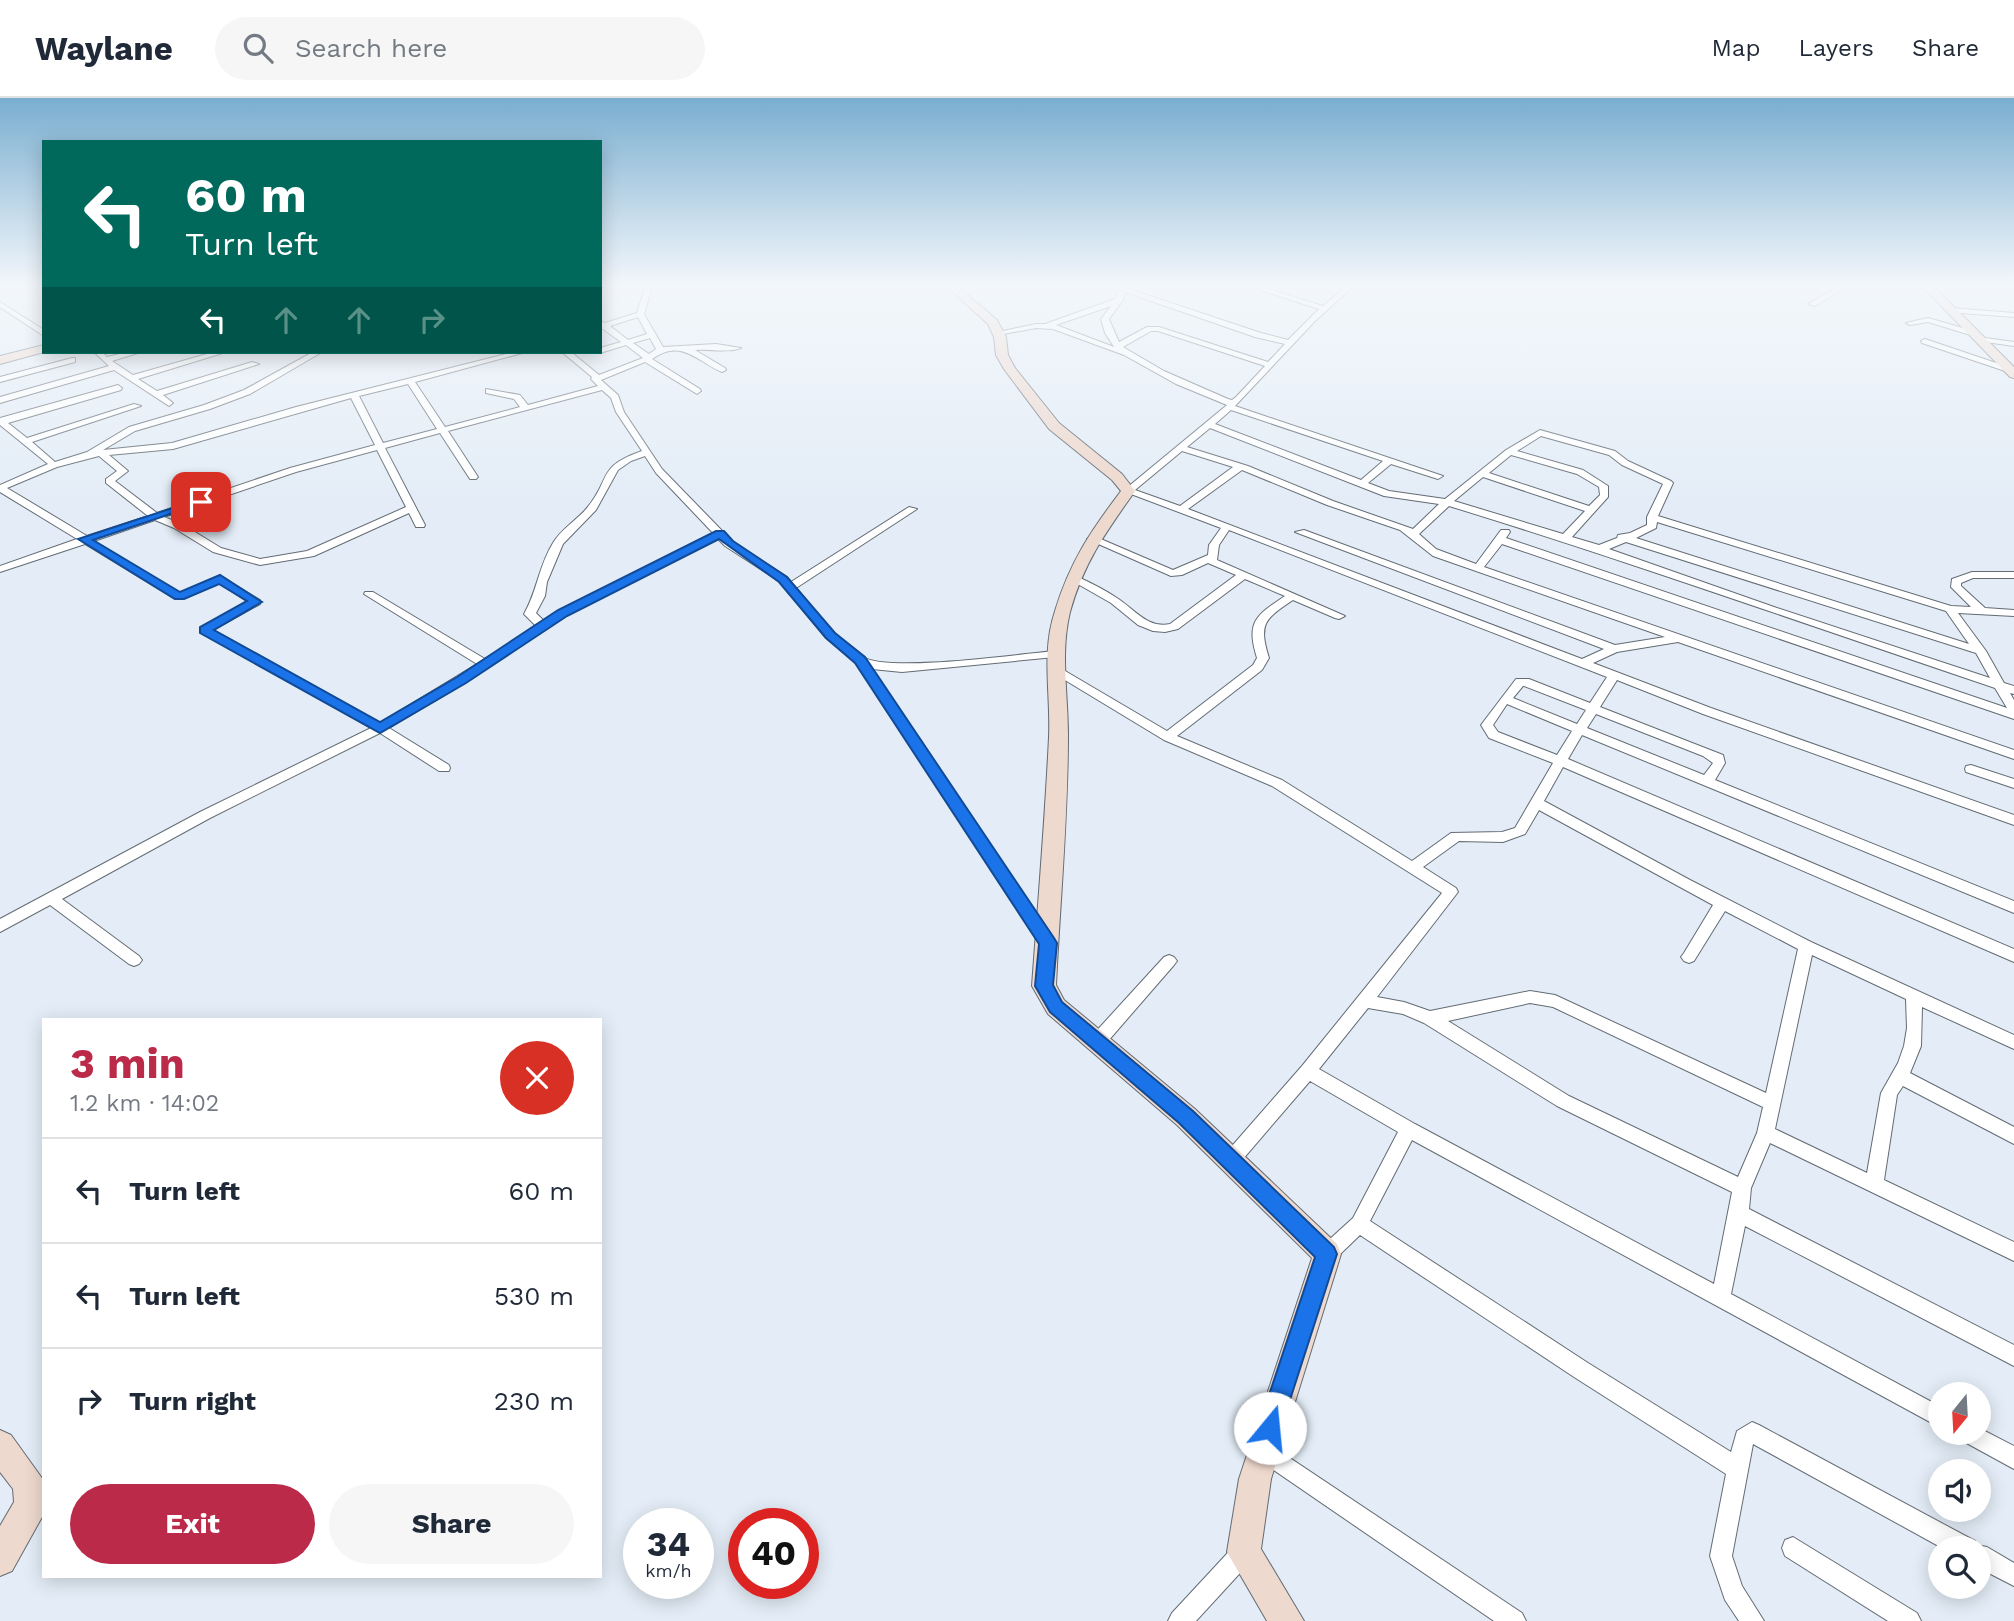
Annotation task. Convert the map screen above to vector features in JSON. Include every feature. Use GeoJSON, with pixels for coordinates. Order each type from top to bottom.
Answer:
{"type":"FeatureCollection","features":[{"type":"Feature","properties":{"kind":"street"},"geometry":{"type":"LineString","coordinates":[[0,360],[18,355]]}},
{"type":"Feature","properties":{"kind":"street"},"geometry":{"type":"LineString","coordinates":[[101,355],[114,367],[169,403]]}},
{"type":"Feature","properties":{"kind":"street"},"geometry":{"type":"LineString","coordinates":[[105,360],[125,355]]}},
{"type":"Feature","properties":{"kind":"street"},"geometry":{"type":"LineString","coordinates":[[131,378],[211,355]]}},
{"type":"Feature","properties":{"kind":"street"},"geometry":{"type":"LineString","coordinates":[[89,454],[132,429],[247,392],[313,355]]}},
{"type":"Feature","properties":{"kind":"street"},"geometry":{"type":"LineString","coordinates":[[0,488],[54,465],[89,454],[173,446],[354,395],[510,355]]}},
{"type":"Feature","properties":{"kind":"street"},"geometry":{"type":"LineString","coordinates":[[570,355],[596,376],[595,379],[615,397],[620,412],[659,471],[729,544],[750,556],[790,587],[830,636],[860,660],[874,666],[902,668],[1056,662],[1168,737],[1277,783],[1447,887],[1451,896],[1231,1160]]}},
{"type":"Feature","properties":{"kind":"street"},"geometry":{"type":"LineString","coordinates":[[643,355],[697,391]]}},
{"type":"Feature","properties":{"kind":"street"},"geometry":{"type":"LineString","coordinates":[[596,376],[652,355]]}},
{"type":"Feature","properties":{"kind":"street"},"geometry":{"type":"LineString","coordinates":[[698,355],[722,370]]}},
{"type":"Feature","properties":{"kind":"street"},"geometry":{"type":"LineString","coordinates":[[1002,355],[1054,426],[1117,477],[1128,491],[1227,526],[1614,675],[2014,820]]}},
{"type":"Feature","properties":{"kind":"street"},"geometry":{"type":"LineString","coordinates":[[1130,355],[1160,373],[1219,400],[1438,476]]}},
{"type":"Feature","properties":{"kind":"street"},"geometry":{"type":"LineString","coordinates":[[1240,355],[1270,365]]}},
{"type":"Feature","properties":{"kind":"street"},"geometry":{"type":"LineString","coordinates":[[1279,355],[1232,405],[1128,491],[1092,539],[1074,579],[1062,614],[1056,662],[1059,734],[1044,986],[1056,1007],[1186,1117],[1327,1254]]}},
{"type":"Feature","properties":{"kind":"street"},"geometry":{"type":"LineString","coordinates":[[1965,355],[2013,372]]}},
{"type":"Feature","properties":{"kind":"street"},"geometry":{"type":"LineString","coordinates":[[1997,355],[2013,372]]}},
{"type":"Feature","properties":{"kind":"street"},"geometry":{"type":"LineString","coordinates":[[0,380],[72,360]]}},
{"type":"Feature","properties":{"kind":"street"},"geometry":{"type":"LineString","coordinates":[[158,394],[255,364]]}},
{"type":"Feature","properties":{"kind":"street"},"geometry":{"type":"LineString","coordinates":[[0,400],[114,367]]}},
{"type":"Feature","properties":{"kind":"street"},"geometry":{"type":"LineString","coordinates":[[410,381],[473,477]]}},
{"type":"Feature","properties":{"kind":"street"},"geometry":{"type":"LineString","coordinates":[[0,569],[293,470],[604,387]]}},
{"type":"Feature","properties":{"kind":"street"},"geometry":{"type":"LineString","coordinates":[[0,422],[118,388]]}},
{"type":"Feature","properties":{"kind":"street"},"geometry":{"type":"LineString","coordinates":[[489,391],[517,397],[526,408]]}},
{"type":"Feature","properties":{"kind":"street"},"geometry":{"type":"LineString","coordinates":[[354,395],[421,525]]}},
{"type":"Feature","properties":{"kind":"street"},"geometry":{"type":"LineString","coordinates":[[24,442],[137,406]]}},
{"type":"Feature","properties":{"kind":"street"},"geometry":{"type":"LineString","coordinates":[[0,422],[54,465]]}},
{"type":"Feature","properties":{"kind":"street"},"geometry":{"type":"LineString","coordinates":[[1208,424],[1396,496],[1447,502],[1513,524],[1566,537],[2014,690]]}},
{"type":"Feature","properties":{"kind":"street"},"geometry":{"type":"LineString","coordinates":[[0,434],[11,431]]}},
{"type":"Feature","properties":{"kind":"street"},"geometry":{"type":"LineString","coordinates":[[1415,533],[1447,502],[1509,452],[1540,433],[1612,453],[1626,463],[1668,483],[1652,517],[1651,526],[1646,531],[1622,537],[1600,549]]}},
{"type":"Feature","properties":{"kind":"street"},"geometry":{"type":"LineString","coordinates":[[1182,448],[1415,533],[1427,550],[2014,755]]}},
{"type":"Feature","properties":{"kind":"street"},"geometry":{"type":"LineString","coordinates":[[1509,452],[1594,479],[1606,491],[1566,537]]}},
{"type":"Feature","properties":{"kind":"street"},"geometry":{"type":"LineString","coordinates":[[101,453],[123,471],[109,481],[156,517],[233,556],[269,562],[310,554],[412,508]]}},
{"type":"Feature","properties":{"kind":"street"},"geometry":{"type":"LineString","coordinates":[[543,626],[530,614],[540,596],[542,582],[558,543],[593,508],[614,468],[628,459],[646,453]]}},
{"type":"Feature","properties":{"kind":"street"},"geometry":{"type":"LineString","coordinates":[[1362,484],[1390,460]]}},
{"type":"Feature","properties":{"kind":"street"},"geometry":{"type":"LineString","coordinates":[[1182,509],[1239,467]]}},
{"type":"Feature","properties":{"kind":"street"},"geometry":{"type":"LineString","coordinates":[[1482,474],[1591,510]]}},
{"type":"Feature","properties":{"kind":"street"},"geometry":{"type":"LineString","coordinates":[[0,488],[179,597],[220,579],[256,602],[205,630],[380,728],[444,768]]}},
{"type":"Feature","properties":{"kind":"street"},"geometry":{"type":"LineString","coordinates":[[790,587],[912,509]]}},
{"type":"Feature","properties":{"kind":"street"},"geometry":{"type":"LineString","coordinates":[[1652,517],[1950,609],[2014,613]]}},
{"type":"Feature","properties":{"kind":"street"},"geometry":{"type":"LineString","coordinates":[[1479,567],[1498,539],[1513,524]]}},
{"type":"Feature","properties":{"kind":"street"},"geometry":{"type":"LineString","coordinates":[[1092,539],[1171,573],[1178,573],[1211,557],[1217,539],[1227,526]]}},
{"type":"Feature","properties":{"kind":"street"},"geometry":{"type":"LineString","coordinates":[[1300,532],[1614,649]]}},
{"type":"Feature","properties":{"kind":"street"},"geometry":{"type":"LineString","coordinates":[[0,926],[205,815],[380,728],[563,613],[720,534]]}},
{"type":"Feature","properties":{"kind":"street"},"geometry":{"type":"LineString","coordinates":[[1622,537],[1980,651]]}},
{"type":"Feature","properties":{"kind":"street"},"geometry":{"type":"LineString","coordinates":[[1498,539],[2014,712]]}},
{"type":"Feature","properties":{"kind":"street"},"geometry":{"type":"LineString","coordinates":[[1211,557],[1216,564],[1242,576],[1339,616]]}},
{"type":"Feature","properties":{"kind":"street"},"geometry":{"type":"LineString","coordinates":[[1981,610],[1956,587],[1956,581],[1972,575],[2014,575]]}},
{"type":"Feature","properties":{"kind":"street"},"geometry":{"type":"LineString","coordinates":[[1074,579],[1115,601],[1143,624],[1165,630],[1174,627],[1242,576]]}},
{"type":"Feature","properties":{"kind":"street"},"geometry":{"type":"LineString","coordinates":[[369,594],[485,664]]}},
{"type":"Feature","properties":{"kind":"street"},"geometry":{"type":"LineString","coordinates":[[1168,737],[1258,667],[1263,658],[1255,637],[1257,624],[1261,618],[1291,597]]}},
{"type":"Feature","properties":{"kind":"street"},"geometry":{"type":"LineString","coordinates":[[1950,609],[1980,651],[2014,712]]}},
{"type":"Feature","properties":{"kind":"street"},"geometry":{"type":"LineString","coordinates":[[1582,663],[1614,649],[1680,638]]}},
{"type":"Feature","properties":{"kind":"street"},"geometry":{"type":"LineString","coordinates":[[860,660],[1048,943]]}},
{"type":"Feature","properties":{"kind":"street"},"geometry":{"type":"LineString","coordinates":[[1413,867],[1456,836],[1503,837],[1515,834],[1525,825],[1560,761],[1614,675]]}},
{"type":"Feature","properties":{"kind":"street"},"geometry":{"type":"LineString","coordinates":[[1707,781],[1718,763],[1718,758],[1525,682],[1520,682],[1487,725],[1493,735],[1560,761],[2014,956]]}},
{"type":"Feature","properties":{"kind":"street"},"geometry":{"type":"LineString","coordinates":[[1505,699],[2014,907]]}},
{"type":"Feature","properties":{"kind":"street"},"geometry":{"type":"LineString","coordinates":[[1971,769],[2014,784]]}},
{"type":"Feature","properties":{"kind":"street"},"geometry":{"type":"LineString","coordinates":[[1536,803],[1806,946],[2014,1042]]}},
{"type":"Feature","properties":{"kind":"street"},"geometry":{"type":"LineString","coordinates":[[51,898],[134,960]]}},
{"type":"Feature","properties":{"kind":"street"},"geometry":{"type":"LineString","coordinates":[[1689,957],[1722,903]]}},
{"type":"Feature","properties":{"kind":"street"},"geometry":{"type":"LineString","coordinates":[[1720,1299],[1742,1188],[1766,1133],[1806,946]]}},
{"type":"Feature","properties":{"kind":"street"},"geometry":{"type":"LineString","coordinates":[[1096,1042],[1169,961]]}},
{"type":"Feature","properties":{"kind":"street"},"geometry":{"type":"LineString","coordinates":[[1874,1185],[1889,1093],[1913,1052],[1916,1036],[1914,996]]}},
{"type":"Feature","properties":{"kind":"street"},"geometry":{"type":"LineString","coordinates":[[1430,1018],[1530,997],[1555,1001],[1771,1103]]}},
{"type":"Feature","properties":{"kind":"street"},"geometry":{"type":"LineString","coordinates":[[1365,1001],[1404,1008],[1430,1018],[1563,1101],[1742,1188]]}},
{"type":"Feature","properties":{"kind":"street"},"geometry":{"type":"LineString","coordinates":[[1307,1071],[1928,1411]]}},
{"type":"Feature","properties":{"kind":"street"},"geometry":{"type":"LineString","coordinates":[[1900,1076],[2014,1136]]}},
{"type":"Feature","properties":{"kind":"street"},"geometry":{"type":"LineString","coordinates":[[1180,1621],[1244,1552],[1255,1479],[1327,1254],[1359,1224],[1409,1129]]}},
{"type":"Feature","properties":{"kind":"street"},"geometry":{"type":"LineString","coordinates":[[1766,1133],[2014,1252]]}},
{"type":"Feature","properties":{"kind":"street"},"geometry":{"type":"LineString","coordinates":[[1739,1213],[2014,1356]]}},
{"type":"Feature","properties":{"kind":"street"},"geometry":{"type":"LineString","coordinates":[[1359,1224],[1737,1468]]}},
{"type":"Feature","properties":{"kind":"street"},"geometry":{"type":"LineString","coordinates":[[1752,1621],[1733,1592],[1721,1556],[1744,1438],[1752,1432],[1943,1536]]}},
{"type":"Feature","properties":{"kind":"street"},"geometry":{"type":"LineString","coordinates":[[0,1446],[29,1484],[30,1505],[0,1559]]}},
{"type":"Feature","properties":{"kind":"street"},"geometry":{"type":"LineString","coordinates":[[1992,1446],[2014,1458]]}},
{"type":"Feature","properties":{"kind":"street"},"geometry":{"type":"LineString","coordinates":[[1263,1451],[1514,1621]]}},
{"type":"Feature","properties":{"kind":"street"},"geometry":{"type":"LineString","coordinates":[[1793,1548],[1909,1621]]}},
{"type":"Feature","properties":{"kind":"street"},"geometry":{"type":"LineString","coordinates":[[1244,1552],[1287,1621]]}},
{"type":"Feature","properties":{"kind":"street"},"geometry":{"type":"LineString","coordinates":[[1991,1562],[2014,1575]]}},
{"type":"Feature","properties":{"kind":"route"},"geometry":{"type":"LineString","coordinates":[[201,502],[84,539],[179,597],[220,579],[256,602],[205,630],[380,728],[461,680],[563,613],[720,534],[729,544],[783,579],[811,609],[830,636],[860,660],[1048,943],[1044,986],[1056,1007],[1186,1117],[1327,1254],[1270,1428]]}}]}
